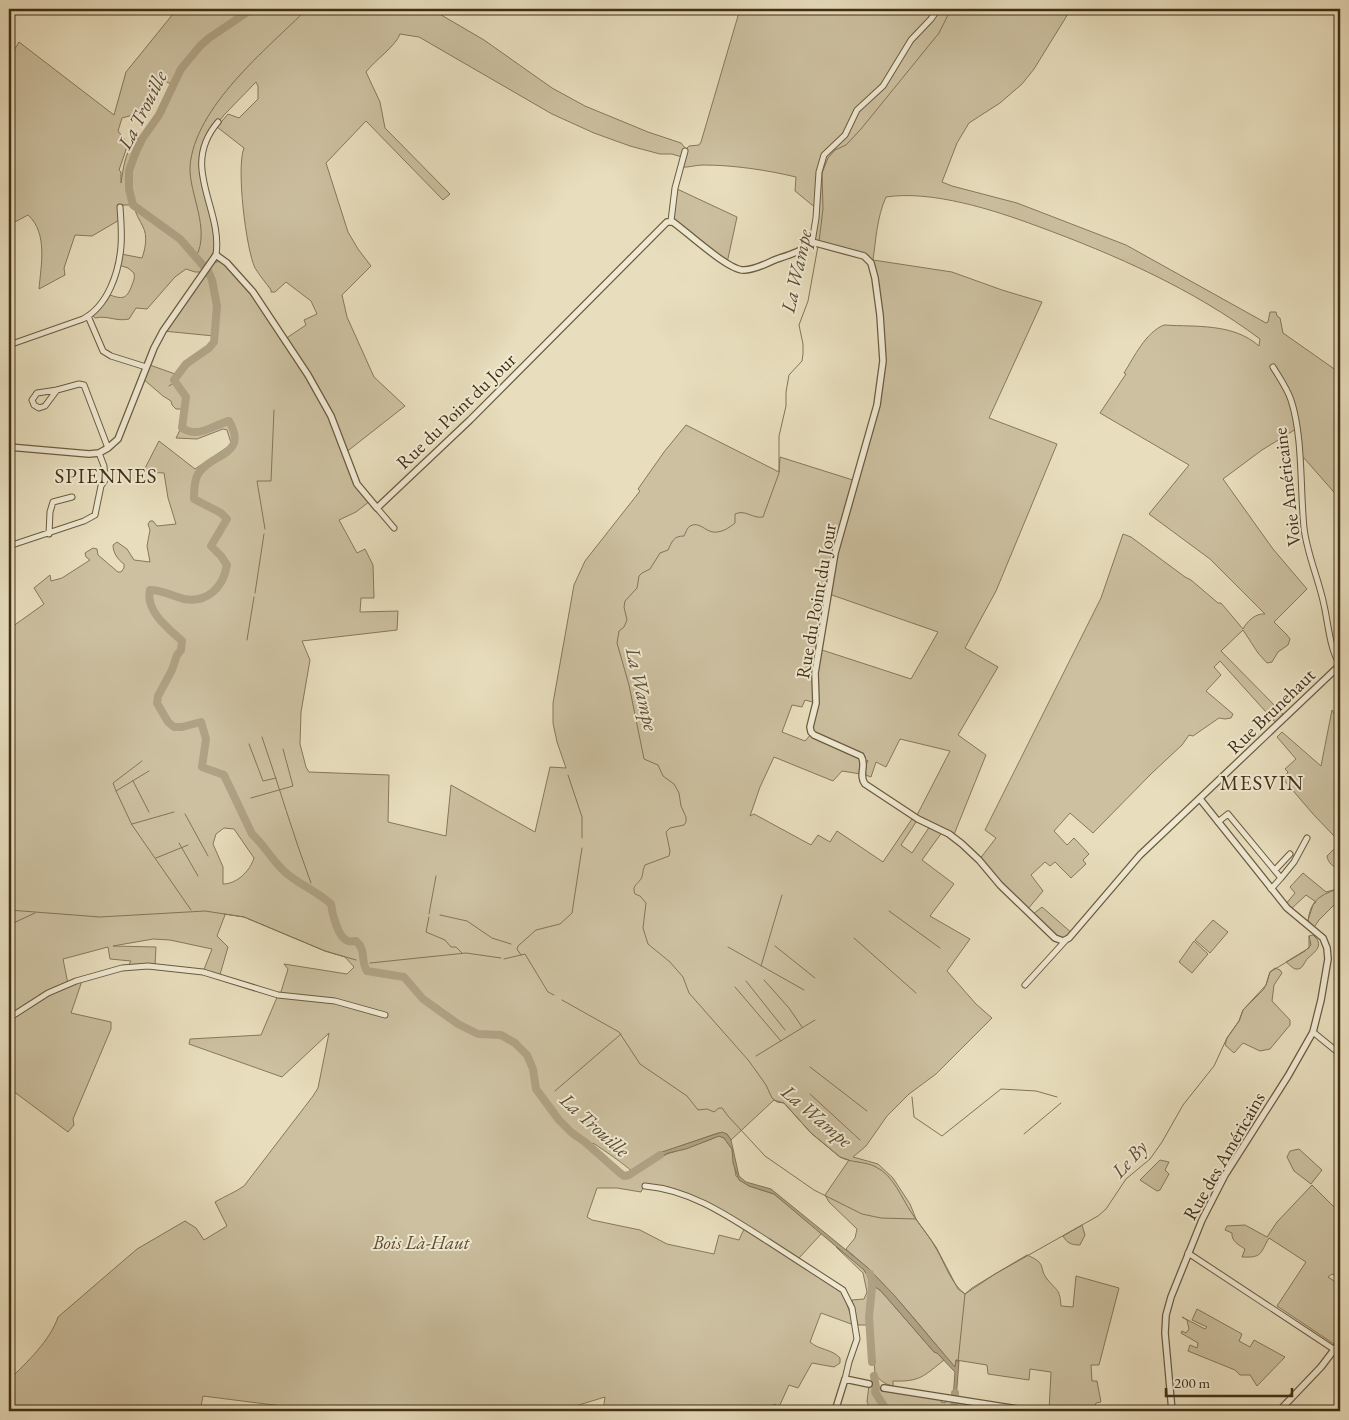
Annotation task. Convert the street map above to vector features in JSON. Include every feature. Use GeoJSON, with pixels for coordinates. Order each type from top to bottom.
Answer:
{"type":"FeatureCollection","features":[{"type":"Feature","properties":{"kind":"street"},"geometry":{"type":"LineString","coordinates":[[685,151],[675,188],[671,221],[730,266],[742,270],[754,268],[806,247],[814,242],[819,172],[824,155],[845,135],[857,110],[883,86],[912,40],[938,9]]}},
{"type":"Feature","properties":{"kind":"street"},"geometry":{"type":"LineString","coordinates":[[9,447],[82,454],[99,453],[108,448],[120,436],[146,367],[163,331],[216,255],[216,232],[201,162],[209,137],[218,122]]}},
{"type":"Feature","properties":{"kind":"street"},"geometry":{"type":"LineString","coordinates":[[9,345],[88,316],[107,296],[121,248],[120,207]]}},
{"type":"Feature","properties":{"kind":"street","name":"Rue du Point du Jour"},"geometry":{"type":"LineString","coordinates":[[377,508],[470,420],[663,226],[671,221]]}},
{"type":"Feature","properties":{"kind":"street","name":"Rue du Point du Jour"},"geometry":{"type":"LineString","coordinates":[[814,242],[864,256],[871,263],[880,315],[883,361],[877,404],[836,553],[815,673],[816,703],[810,731],[814,735],[861,756],[864,763],[862,777],[865,784],[918,819],[953,837],[979,860],[1000,884],[1055,938],[1061,941],[1066,940]]}},
{"type":"Feature","properties":{"kind":"street"},"geometry":{"type":"LineString","coordinates":[[216,255],[228,263],[253,292],[308,375],[331,416],[357,484],[394,528]]}},
{"type":"Feature","properties":{"kind":"street"},"geometry":{"type":"LineString","coordinates":[[88,316],[103,351],[111,356],[146,367]]}},
{"type":"Feature","properties":{"kind":"street","name":"Voie Américaine"},"geometry":{"type":"LineString","coordinates":[[1273,367],[1292,404],[1298,438],[1306,536],[1334,648],[1340,664]]}},
{"type":"Feature","properties":{"kind":"street"},"geometry":{"type":"LineString","coordinates":[[57,390],[45,406],[39,408],[34,405],[32,400],[35,394],[40,392],[79,384],[84,385],[108,448]]}},
{"type":"Feature","properties":{"kind":"street"},"geometry":{"type":"LineString","coordinates":[[9,546],[89,520],[95,515],[105,480],[104,466],[99,453]]}},
{"type":"Feature","properties":{"kind":"street"},"geometry":{"type":"LineString","coordinates":[[49,534],[50,512],[53,502],[72,496]]}},
{"type":"Feature","properties":{"kind":"street","name":"Rue Brunehaut"},"geometry":{"type":"LineString","coordinates":[[1200,799],[1340,664]]}},
{"type":"Feature","properties":{"kind":"street"},"geometry":{"type":"LineString","coordinates":[[1025,986],[1124,871],[1200,799],[1272,889],[1294,862],[1307,838]]}},
{"type":"Feature","properties":{"kind":"street"},"geometry":{"type":"LineString","coordinates":[[1218,822],[1228,814],[1281,878]]}},
{"type":"Feature","properties":{"kind":"street"},"geometry":{"type":"LineString","coordinates":[[1275,870],[1290,854]]}},
{"type":"Feature","properties":{"kind":"street","name":"Rue des Américains"},"geometry":{"type":"LineString","coordinates":[[1172,1411],[1165,1343],[1169,1303],[1202,1220],[1225,1175],[1288,1076],[1313,1032],[1319,1010],[1328,959],[1326,944],[1321,936],[1290,910],[1272,889]]}},
{"type":"Feature","properties":{"kind":"street"},"geometry":{"type":"LineString","coordinates":[[9,1018],[48,993],[76,981],[122,968],[148,966],[203,972],[278,995],[335,1001],[385,1015]]}},
{"type":"Feature","properties":{"kind":"street"},"geometry":{"type":"LineString","coordinates":[[1313,1032],[1340,1054]]}},
{"type":"Feature","properties":{"kind":"street"},"geometry":{"type":"LineString","coordinates":[[646,1186],[675,1191],[733,1218],[843,1290],[854,1314],[857,1339],[835,1411]]}},
{"type":"Feature","properties":{"kind":"street"},"geometry":{"type":"LineString","coordinates":[[1188,1253],[1335,1350]]}},
{"type":"Feature","properties":{"kind":"street"},"geometry":{"type":"LineString","coordinates":[[1279,1411],[1321,1367],[1340,1342]]}},
{"type":"Feature","properties":{"kind":"street"},"geometry":{"type":"LineString","coordinates":[[845,1379],[869,1384]]}},
{"type":"Feature","properties":{"kind":"street"},"geometry":{"type":"LineString","coordinates":[[884,1388],[1030,1411]]}},
{"type":"Feature","properties":{"kind":"green space","name":"Bois Là-Haut"},"geometry":{"type":"Polygon","coordinates":[[[177,9],[431,9],[484,40],[552,88],[585,106],[648,132],[681,143],[686,149],[689,146],[699,145],[701,142],[740,9],[1071,9],[1034,69],[1022,84],[1000,103],[969,123],[957,143],[942,182],[1017,203],[1126,245],[1266,323],[1268,322],[1270,312],[1276,312],[1280,318],[1283,333],[1340,373],[1340,499],[1304,458],[1299,458],[1296,429],[1262,450],[1223,479],[1273,549],[1307,589],[1274,622],[1290,639],[1288,645],[1278,652],[1272,662],[1267,663],[1243,630],[1221,651],[1283,714],[1275,722],[1220,661],[1214,667],[1221,675],[1206,691],[1233,714],[1231,718],[1219,718],[1193,736],[1189,735],[1182,745],[1093,833],[1070,813],[1054,831],[1067,845],[1074,838],[1089,854],[1083,860],[1086,864],[1071,878],[1055,862],[1050,866],[1045,862],[1031,875],[1043,891],[1027,910],[979,860],[996,838],[985,830],[1101,598],[1123,534],[1131,537],[1191,580],[1218,603],[1221,603],[1243,629],[1252,618],[1265,614],[1210,559],[1149,514],[1189,465],[1100,413],[1146,339],[1164,325],[1201,326],[1226,330],[1238,333],[1259,346],[1260,339],[1208,304],[1181,289],[1125,261],[1067,237],[1020,220],[963,203],[923,196],[886,197],[877,228],[873,260],[952,272],[1042,302],[989,418],[1057,444],[996,591],[965,648],[998,667],[958,735],[986,755],[953,837],[943,831],[922,860],[954,884],[930,916],[970,939],[947,971],[976,1004],[992,1018],[936,1074],[909,1094],[887,1116],[866,1146],[853,1157],[878,1164],[893,1178],[910,1204],[916,1219],[936,1247],[958,1289],[965,1294],[1027,1255],[1034,1258],[1042,1266],[1044,1275],[1059,1293],[1061,1306],[1073,1307],[1076,1276],[1119,1288],[1099,1365],[1091,1365],[1092,1381],[1097,1381],[1101,1402],[1096,1403],[1093,1411],[1049,1411],[1051,1372],[1030,1369],[1029,1380],[988,1374],[987,1365],[956,1360],[955,1368],[890,1291],[846,1249],[855,1238],[857,1229],[829,1202],[825,1195],[849,1160],[840,1157],[811,1133],[784,1103],[774,1100],[731,1140],[727,1134],[718,1133],[657,1154],[652,1159],[719,1136],[724,1138],[732,1149],[736,1176],[749,1186],[774,1194],[822,1233],[799,1258],[682,1192],[668,1187],[645,1184],[641,1192],[617,1188],[597,1188],[587,1217],[592,1220],[640,1230],[667,1244],[714,1254],[719,1235],[739,1240],[744,1229],[803,1265],[843,1293],[854,1325],[821,1313],[810,1342],[837,1355],[840,1358],[840,1363],[834,1367],[812,1363],[798,1388],[789,1385],[779,1407],[774,1404],[771,1411],[603,1411],[605,1397],[559,1411],[321,1411],[203,1396],[200,1411],[9,1411],[9,1380],[44,1343],[58,1317],[137,1249],[185,1221],[196,1228],[204,1240],[227,1226],[215,1202],[244,1186],[313,1096],[318,1088],[329,1033],[282,1077],[189,1044],[190,1039],[261,1035],[278,995],[280,995],[288,969],[284,964],[347,974],[354,967],[345,957],[325,951],[244,917],[224,914],[217,936],[228,947],[219,978],[203,972],[212,949],[170,940],[153,939],[113,946],[156,947],[155,966],[127,968],[131,961],[110,959],[108,947],[63,959],[68,984],[83,978],[71,1013],[111,1022],[111,1029],[73,1119],[74,1125],[68,1132],[9,1088],[9,629],[44,604],[34,588],[50,575],[51,581],[62,578],[90,560],[86,557],[85,553],[93,548],[97,549],[98,555],[118,572],[121,572],[124,568],[124,564],[114,551],[113,545],[117,542],[127,549],[134,560],[150,562],[147,546],[150,530],[148,524],[150,521],[153,521],[157,526],[176,524],[168,498],[164,473],[143,472],[159,441],[195,469],[231,443],[227,430],[223,429],[197,439],[176,438],[181,427],[185,409],[176,409],[171,401],[142,378],[147,364],[178,375],[186,364],[209,348],[214,336],[163,331],[202,272],[186,269],[175,277],[147,309],[136,308],[129,319],[95,318],[92,315],[106,302],[110,295],[124,297],[127,295],[133,282],[134,273],[128,268],[119,265],[121,254],[142,258],[144,251],[145,231],[134,205],[121,205],[121,219],[92,236],[75,235],[64,268],[65,275],[39,289],[42,250],[41,240],[34,222],[28,215],[9,225],[9,59],[19,42],[114,115],[126,72],[177,9]],[[400,34],[394,43],[366,72],[380,102],[385,128],[450,194],[443,200],[366,121],[326,163],[348,232],[371,266],[342,295],[347,317],[374,377],[405,406],[345,453],[354,478],[370,501],[356,512],[339,520],[357,553],[365,549],[373,565],[374,598],[361,598],[360,612],[398,611],[397,630],[302,641],[310,660],[301,712],[300,744],[309,772],[389,775],[388,822],[446,836],[451,785],[535,832],[550,767],[566,768],[553,723],[553,703],[574,585],[585,561],[640,491],[638,489],[686,425],[779,472],[780,457],[856,481],[881,387],[880,315],[869,259],[812,242],[817,209],[795,191],[796,177],[762,170],[726,166],[680,167],[682,157],[672,154],[660,154],[630,146],[594,133],[552,114],[419,37],[400,34]],[[155,76],[148,98],[138,117],[129,116],[122,118],[118,131],[128,144],[119,170],[121,172],[121,183],[128,151],[158,116],[173,85],[155,76]],[[256,82],[224,115],[211,132],[201,162],[215,232],[214,251],[207,264],[221,261],[244,282],[285,339],[306,325],[304,320],[317,314],[311,301],[286,282],[275,292],[271,292],[255,268],[248,244],[243,208],[241,172],[244,148],[217,127],[228,114],[239,118],[258,99],[258,86],[256,82]],[[829,594],[819,649],[911,679],[938,632],[829,594]],[[805,700],[802,707],[792,705],[782,732],[805,741],[812,733],[816,703],[805,700]],[[900,739],[886,767],[876,762],[871,777],[863,774],[868,760],[864,763],[861,774],[842,771],[833,781],[774,757],[760,787],[750,816],[754,814],[811,845],[818,835],[830,842],[837,831],[883,862],[914,816],[916,817],[950,751],[900,739]],[[918,819],[901,845],[912,853],[930,826],[918,819]],[[224,828],[216,834],[213,844],[223,867],[223,884],[233,882],[249,868],[254,858],[234,829],[224,828]],[[593,1143],[590,1147],[623,1177],[635,1175],[593,1143]]]}},
{"type":"Feature","properties":{"kind":"green space"},"geometry":{"type":"Polygon","coordinates":[[[675,188],[737,217],[727,263],[675,223],[672,216],[675,188]]]}},
{"type":"Feature","properties":{"kind":"green space"},"geometry":{"type":"Polygon","coordinates":[[[1332,710],[1340,722],[1340,869],[1328,861],[1327,856],[1335,848],[1335,837],[1283,779],[1288,772],[1285,769],[1296,759],[1277,737],[1282,732],[1321,766],[1332,710]]]}},
{"type":"Feature","properties":{"kind":"green space"},"geometry":{"type":"Polygon","coordinates":[[[1303,873],[1326,892],[1337,889],[1340,886],[1340,899],[1319,920],[1313,929],[1308,920],[1313,905],[1316,902],[1306,895],[1290,910],[1285,905],[1295,893],[1290,887],[1303,873]]]}},
{"type":"Feature","properties":{"kind":"green space"},"geometry":{"type":"Polygon","coordinates":[[[1042,907],[1073,934],[1061,941],[1032,915],[1042,907]]]}},
{"type":"Feature","properties":{"kind":"green space"},"geometry":{"type":"Polygon","coordinates":[[[1213,920],[1228,932],[1210,953],[1195,940],[1213,920]]]}},
{"type":"Feature","properties":{"kind":"green space"},"geometry":{"type":"Polygon","coordinates":[[[1313,935],[1317,939],[1318,948],[1302,967],[1296,969],[1286,962],[1309,948],[1309,936],[1313,935]]]}},
{"type":"Feature","properties":{"kind":"green space"},"geometry":{"type":"Polygon","coordinates":[[[1194,941],[1208,954],[1192,973],[1179,962],[1194,941]]]}},
{"type":"Feature","properties":{"kind":"green space"},"geometry":{"type":"Polygon","coordinates":[[[1275,968],[1282,973],[1274,985],[1272,1001],[1290,1020],[1290,1025],[1270,1049],[1260,1051],[1243,1043],[1234,1053],[1225,1045],[1227,1038],[1239,1021],[1243,1010],[1263,990],[1270,972],[1275,968]]]}},
{"type":"Feature","properties":{"kind":"green space"},"geometry":{"type":"Polygon","coordinates":[[[1299,1149],[1322,1170],[1311,1184],[1294,1171],[1287,1157],[1290,1151],[1299,1149]]]}},
{"type":"Feature","properties":{"kind":"green space"},"geometry":{"type":"Polygon","coordinates":[[[1160,1160],[1169,1162],[1165,1170],[1169,1174],[1160,1190],[1157,1191],[1140,1180],[1160,1160]]]}},
{"type":"Feature","properties":{"kind":"green space"},"geometry":{"type":"Polygon","coordinates":[[[1312,1185],[1340,1213],[1340,1259],[1336,1265],[1340,1268],[1340,1278],[1332,1274],[1328,1277],[1340,1285],[1340,1336],[1334,1344],[1277,1306],[1306,1262],[1269,1238],[1260,1254],[1254,1257],[1242,1257],[1245,1249],[1234,1241],[1232,1233],[1225,1230],[1227,1226],[1245,1225],[1267,1237],[1277,1222],[1312,1185]]]}},
{"type":"Feature","properties":{"kind":"green space"},"geometry":{"type":"Polygon","coordinates":[[[1082,1225],[1085,1235],[1080,1245],[1070,1243],[1063,1236],[1082,1225]]]}},
{"type":"Feature","properties":{"kind":"green space"},"geometry":{"type":"Polygon","coordinates":[[[836,1247],[858,1264],[868,1276],[871,1296],[868,1325],[858,1325],[852,1300],[864,1299],[867,1292],[863,1273],[836,1247]]]}},
{"type":"Feature","properties":{"kind":"green space"},"geometry":{"type":"Polygon","coordinates":[[[874,1286],[881,1291],[934,1352],[944,1360],[921,1377],[893,1381],[893,1386],[883,1382],[875,1374],[871,1315],[874,1286]]]}},
{"type":"Feature","properties":{"kind":"green space"},"geometry":{"type":"Polygon","coordinates":[[[1197,1309],[1242,1334],[1239,1341],[1250,1347],[1254,1340],[1285,1357],[1257,1386],[1250,1375],[1240,1375],[1235,1370],[1188,1351],[1190,1345],[1197,1348],[1198,1343],[1181,1333],[1182,1331],[1186,1333],[1189,1329],[1187,1320],[1182,1317],[1205,1329],[1207,1327],[1192,1320],[1197,1309]]]}},
{"type":"Feature","properties":{"kind":"green space"},"geometry":{"type":"Polygon","coordinates":[[[869,1385],[890,1392],[942,1399],[941,1402],[945,1403],[946,1400],[953,1402],[952,1411],[872,1411],[867,1402],[869,1385]]]}},
{"type":"Feature","properties":{"kind":"shaded area"},"geometry":{"type":"Polygon","coordinates":[[[722,1132],[727,1134],[731,1140],[739,1176],[746,1182],[771,1189],[867,1267],[894,1295],[955,1367],[956,1360],[959,1361],[956,1399],[953,1399],[955,1372],[934,1352],[881,1291],[874,1286],[864,1270],[774,1194],[749,1186],[739,1180],[733,1163],[732,1149],[724,1138],[719,1136],[686,1149],[668,1153],[653,1161],[652,1159],[662,1152],[722,1132]]]}},
{"type":"Feature","properties":{"kind":"waterway","name":"La Trouille"},"geometry":{"type":"LineString","coordinates":[[252,9],[209,38],[181,69],[159,115],[142,139],[129,171],[129,189],[133,205],[180,239],[208,271],[212,280],[217,306],[214,342],[209,348],[186,364],[174,380],[186,397],[182,428],[188,431],[200,432],[229,421],[234,433],[234,442],[231,448],[202,469],[197,476],[194,487],[194,499],[221,513],[227,519],[211,546],[227,565],[222,581],[213,592],[200,599],[184,599],[150,590],[149,598],[154,612],[182,641],[181,650],[158,696],[157,703],[168,722],[174,727],[201,722],[206,739],[202,767],[224,775],[252,834],[281,869],[331,904],[338,930],[344,939],[356,941],[359,945],[367,971],[404,977],[423,999],[458,1024],[478,1034],[501,1035],[515,1043],[527,1055],[533,1069],[536,1089],[559,1120],[624,1176],[629,1175],[660,1155]]}},
{"type":"Feature","properties":{"kind":"waterway"},"geometry":{"type":"LineString","coordinates":[[196,257],[201,235],[190,167],[195,145],[204,122],[235,80],[307,9]]}},
{"type":"Feature","properties":{"kind":"waterway","name":"La Wampe"},"geometry":{"type":"LineString","coordinates":[[819,242],[823,209],[822,173],[828,158],[835,150],[846,145],[861,129],[939,33],[951,9]]}},
{"type":"Feature","properties":{"kind":"waterway","name":"La Wampe"},"geometry":{"type":"LineString","coordinates":[[818,246],[808,301],[799,325],[803,344],[802,361],[789,375],[786,406],[779,436],[779,473],[763,517],[756,517],[746,513],[735,514],[735,523],[719,532],[710,531],[699,525],[690,526],[684,536],[675,538],[668,550],[660,553],[650,569],[639,576],[637,588],[625,601],[624,607],[627,620],[624,627],[619,631],[617,643],[629,685],[644,759],[658,765],[663,776],[674,784],[679,793],[681,806],[686,817],[684,825],[670,828],[666,832],[670,851],[669,856],[645,865],[642,877],[634,891],[646,903],[643,928],[648,944],[670,962],[683,977],[689,993],[749,1061],[766,1085],[772,1098],[777,1102],[784,1103],[811,1133],[840,1157],[872,1165],[888,1176],[928,1235],[953,1280],[965,1294]]}},
{"type":"Feature","properties":{"kind":"waterway","name":"La Trouille"},"geometry":{"type":"LineString","coordinates":[[169,386],[175,382]]}},
{"type":"Feature","properties":{"kind":"waterway"},"geometry":{"type":"LineString","coordinates":[[265,529],[257,481],[271,481],[274,410]]}},
{"type":"Feature","properties":{"kind":"waterway"},"geometry":{"type":"LineString","coordinates":[[255,593],[264,534]]}},
{"type":"Feature","properties":{"kind":"waterway"},"geometry":{"type":"LineString","coordinates":[[247,640],[254,597]]}},
{"type":"Feature","properties":{"kind":"waterway"},"geometry":{"type":"LineString","coordinates":[[262,737],[311,883]]}},
{"type":"Feature","properties":{"kind":"waterway"},"geometry":{"type":"LineString","coordinates":[[249,744],[263,781],[276,778]]}},
{"type":"Feature","properties":{"kind":"waterway"},"geometry":{"type":"LineString","coordinates":[[251,798],[293,786],[283,749]]}},
{"type":"Feature","properties":{"kind":"waterway"},"geometry":{"type":"LineString","coordinates":[[116,791],[113,783],[142,761]]}},
{"type":"Feature","properties":{"kind":"waterway"},"geometry":{"type":"LineString","coordinates":[[149,771],[116,791],[132,825],[191,910]]}},
{"type":"Feature","properties":{"kind":"waterway"},"geometry":{"type":"LineString","coordinates":[[568,775],[582,817],[582,838]]}},
{"type":"Feature","properties":{"kind":"waterway"},"geometry":{"type":"LineString","coordinates":[[133,781],[149,812]]}},
{"type":"Feature","properties":{"kind":"waterway","name":"Le By"},"geometry":{"type":"LineString","coordinates":[[1340,802],[1334,806],[1340,819]]}},
{"type":"Feature","properties":{"kind":"waterway"},"geometry":{"type":"LineString","coordinates":[[132,824],[174,812]]}},
{"type":"Feature","properties":{"kind":"waterway"},"geometry":{"type":"LineString","coordinates":[[185,814],[208,856]]}},
{"type":"Feature","properties":{"kind":"waterway","name":"Le By"},"geometry":{"type":"LineString","coordinates":[[1340,828],[1335,840],[1336,847],[1340,853]]}},
{"type":"Feature","properties":{"kind":"waterway"},"geometry":{"type":"LineString","coordinates":[[179,843],[198,876]]}},
{"type":"Feature","properties":{"kind":"waterway"},"geometry":{"type":"LineString","coordinates":[[156,858],[188,845]]}},
{"type":"Feature","properties":{"kind":"waterway"},"geometry":{"type":"LineString","coordinates":[[521,955],[517,949],[518,946],[536,930],[560,924],[572,913],[582,848]]}},
{"type":"Feature","properties":{"kind":"waterway"},"geometry":{"type":"LineString","coordinates":[[429,914],[436,876]]}},
{"type":"Feature","properties":{"kind":"waterway","name":"Le By"},"geometry":{"type":"LineString","coordinates":[[1308,922],[1314,903],[1327,893],[1340,888]]}},
{"type":"Feature","properties":{"kind":"waterway"},"geometry":{"type":"LineString","coordinates":[[761,966],[782,895]]}},
{"type":"Feature","properties":{"kind":"waterway"},"geometry":{"type":"LineString","coordinates":[[9,910],[100,917],[205,911],[244,917],[325,951],[356,960]]}},
{"type":"Feature","properties":{"kind":"waterway"},"geometry":{"type":"LineString","coordinates":[[889,911],[940,948]]}},
{"type":"Feature","properties":{"kind":"waterway"},"geometry":{"type":"LineString","coordinates":[[9,925],[35,913]]}},
{"type":"Feature","properties":{"kind":"waterway"},"geometry":{"type":"LineString","coordinates":[[440,915],[467,921],[492,938],[511,944]]}},
{"type":"Feature","properties":{"kind":"waterway"},"geometry":{"type":"LineString","coordinates":[[429,917],[426,932],[445,940],[451,947],[456,947],[462,953]]}},
{"type":"Feature","properties":{"kind":"waterway","name":"Le By"},"geometry":{"type":"LineString","coordinates":[[958,1362],[965,1294],[995,1274],[1098,1216],[1106,1209],[1126,1179],[1150,1159],[1162,1142],[1183,1105],[1214,1066],[1227,1038],[1239,1021],[1243,1010],[1266,985],[1270,972],[1305,951],[1311,945],[1309,936]]}},
{"type":"Feature","properties":{"kind":"waterway"},"geometry":{"type":"LineString","coordinates":[[854,938],[916,993]]}},
{"type":"Feature","properties":{"kind":"waterway"},"geometry":{"type":"LineString","coordinates":[[775,946],[815,978]]}},
{"type":"Feature","properties":{"kind":"waterway"},"geometry":{"type":"LineString","coordinates":[[728,947],[804,990]]}},
{"type":"Feature","properties":{"kind":"waterway"},"geometry":{"type":"LineString","coordinates":[[370,963],[466,953],[501,958]]}},
{"type":"Feature","properties":{"kind":"waterway"},"geometry":{"type":"LineString","coordinates":[[504,959],[525,954],[548,992],[554,995]]}},
{"type":"Feature","properties":{"kind":"waterway"},"geometry":{"type":"LineString","coordinates":[[764,980],[789,1008],[802,1027]]}},
{"type":"Feature","properties":{"kind":"waterway"},"geometry":{"type":"LineString","coordinates":[[746,981],[785,1030]]}},
{"type":"Feature","properties":{"kind":"waterway"},"geometry":{"type":"LineString","coordinates":[[735,987],[781,1041]]}},
{"type":"Feature","properties":{"kind":"waterway"},"geometry":{"type":"LineString","coordinates":[[562,1000],[619,1032],[640,1064],[687,1096],[698,1110],[707,1109],[714,1112],[722,1108],[765,1156],[814,1190],[862,1214],[881,1218],[916,1219]]}},
{"type":"Feature","properties":{"kind":"waterway"},"geometry":{"type":"LineString","coordinates":[[756,1056],[815,1020]]}},
{"type":"Feature","properties":{"kind":"waterway"},"geometry":{"type":"LineString","coordinates":[[555,1091],[621,1034]]}},
{"type":"Feature","properties":{"kind":"waterway"},"geometry":{"type":"LineString","coordinates":[[810,1067],[867,1111]]}},
{"type":"Feature","properties":{"kind":"waterway"},"geometry":{"type":"LineString","coordinates":[[912,1097],[914,1117],[942,1136],[1001,1089],[1036,1091],[1057,1097]]}},
{"type":"Feature","properties":{"kind":"waterway"},"geometry":{"type":"LineString","coordinates":[[810,1094],[860,1140]]}},
{"type":"Feature","properties":{"kind":"waterway"},"geometry":{"type":"LineString","coordinates":[[1024,1134],[1061,1103]]}},
{"type":"Feature","properties":{"kind":"waterway","name":"La Trouille"},"geometry":{"type":"LineString","coordinates":[[870,1274],[872,1287],[869,1317],[872,1362]]}},
{"type":"Feature","properties":{"kind":"waterway","name":"La Trouille"},"geometry":{"type":"LineString","coordinates":[[874,1376],[875,1392],[887,1411]]}},
{"type":"Feature","properties":{"kind":"waterway","name":"La Trouille"},"geometry":{"type":"LineString","coordinates":[[954,1411],[955,1393]]}},
{"type":"Feature","properties":{"kind":"district","name":"SPIENNES"},"geometry":{"type":"Point","coordinates":[106,475]}},
{"type":"Feature","properties":{"kind":"district","name":"MESVIN"},"geometry":{"type":"Point","coordinates":[1262,782]}}]}
